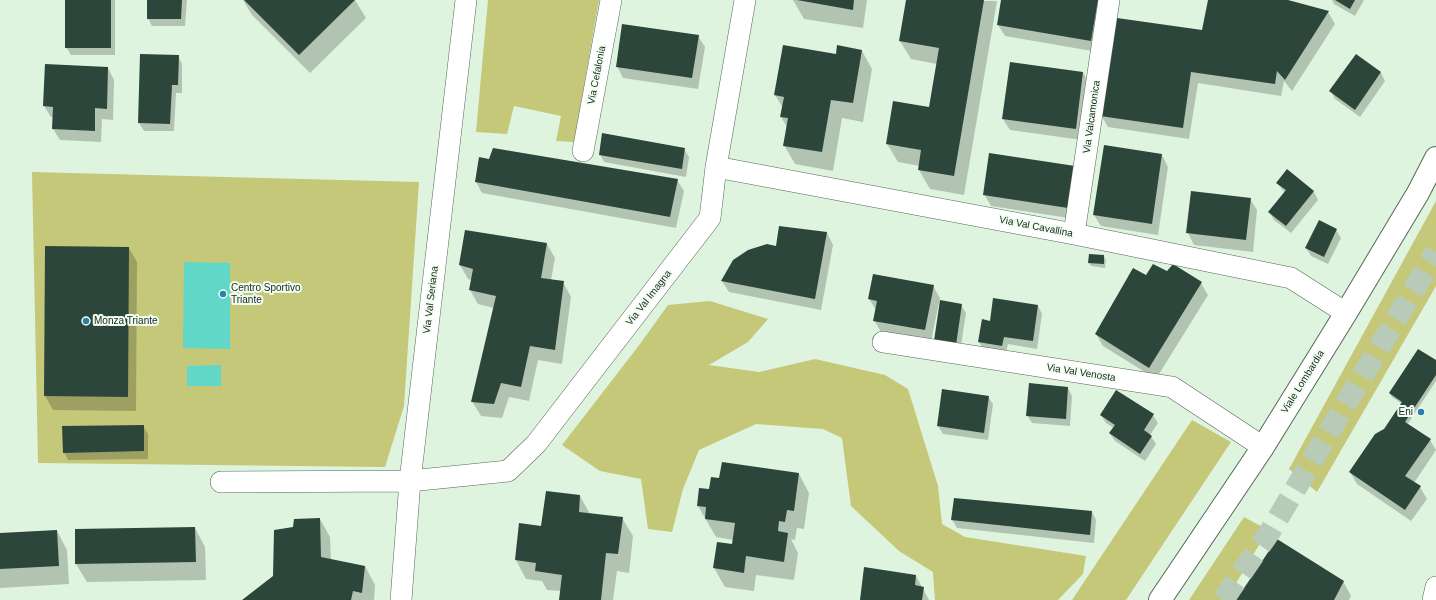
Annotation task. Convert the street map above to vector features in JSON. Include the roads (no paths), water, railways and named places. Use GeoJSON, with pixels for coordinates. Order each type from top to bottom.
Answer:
{"type":"FeatureCollection","features":[{"type":"Feature","properties":{"kind":"street","name":"Via Val Seriana"},"geometry":{"type":"LineString","coordinates":[[402,600],[410,481],[466,0]]}},
{"type":"Feature","properties":{"kind":"street","name":"Via Cefalonia"},"geometry":{"type":"LineString","coordinates":[[583,151],[611,0]]}},
{"type":"Feature","properties":{"kind":"street","name":"Via Val Imagna"},"geometry":{"type":"LineString","coordinates":[[220,482],[410,481],[508,471],[536,444],[710,218],[716,168],[745,0]]}},
{"type":"Feature","properties":{"kind":"street","name":"Via Valcamonica"},"geometry":{"type":"LineString","coordinates":[[1074,234],[1109,0]]}},
{"type":"Feature","properties":{"kind":"street","name":"Viale Lombardia"},"geometry":{"type":"LineString","coordinates":[[1160,600],[1263,447],[1346,313],[1436,158]]}},
{"type":"Feature","properties":{"kind":"street","name":"Via Val Cavallina"},"geometry":{"type":"LineString","coordinates":[[716,168],[1074,234],[1292,278],[1346,313]]}},
{"type":"Feature","properties":{"kind":"street","name":"Via Val Venosta"},"geometry":{"type":"LineString","coordinates":[[883,342],[1172,387],[1263,447]]}},
{"type":"Feature","properties":{"kind":"street"},"geometry":{"type":"LineString","coordinates":[[1433,600],[1436,587]]}},
{"type":"Feature","properties":{"kind":"water"},"geometry":{"type":"Polygon","coordinates":[[[184,262],[230,263],[230,349],[183,348],[184,262]]]}},
{"type":"Feature","properties":{"kind":"water"},"geometry":{"type":"Polygon","coordinates":[[[221,365],[221,386],[187,386],[187,366],[221,365]]]}},
{"type":"Feature","properties":{"kind":"tunnel"},"geometry":{"type":"LineString","coordinates":[[1223,600],[1271,530],[1436,252]]}},
{"type":"Feature","properties":{"kind":"place","name":"Centro Sportivo Triante"},"geometry":{"type":"Point","coordinates":[223,294]}},
{"type":"Feature","properties":{"kind":"place","name":"Monza Triante"},"geometry":{"type":"Point","coordinates":[86,321]}},
{"type":"Feature","properties":{"kind":"place","name":"Eni"},"geometry":{"type":"Point","coordinates":[1421,412]}}]}
